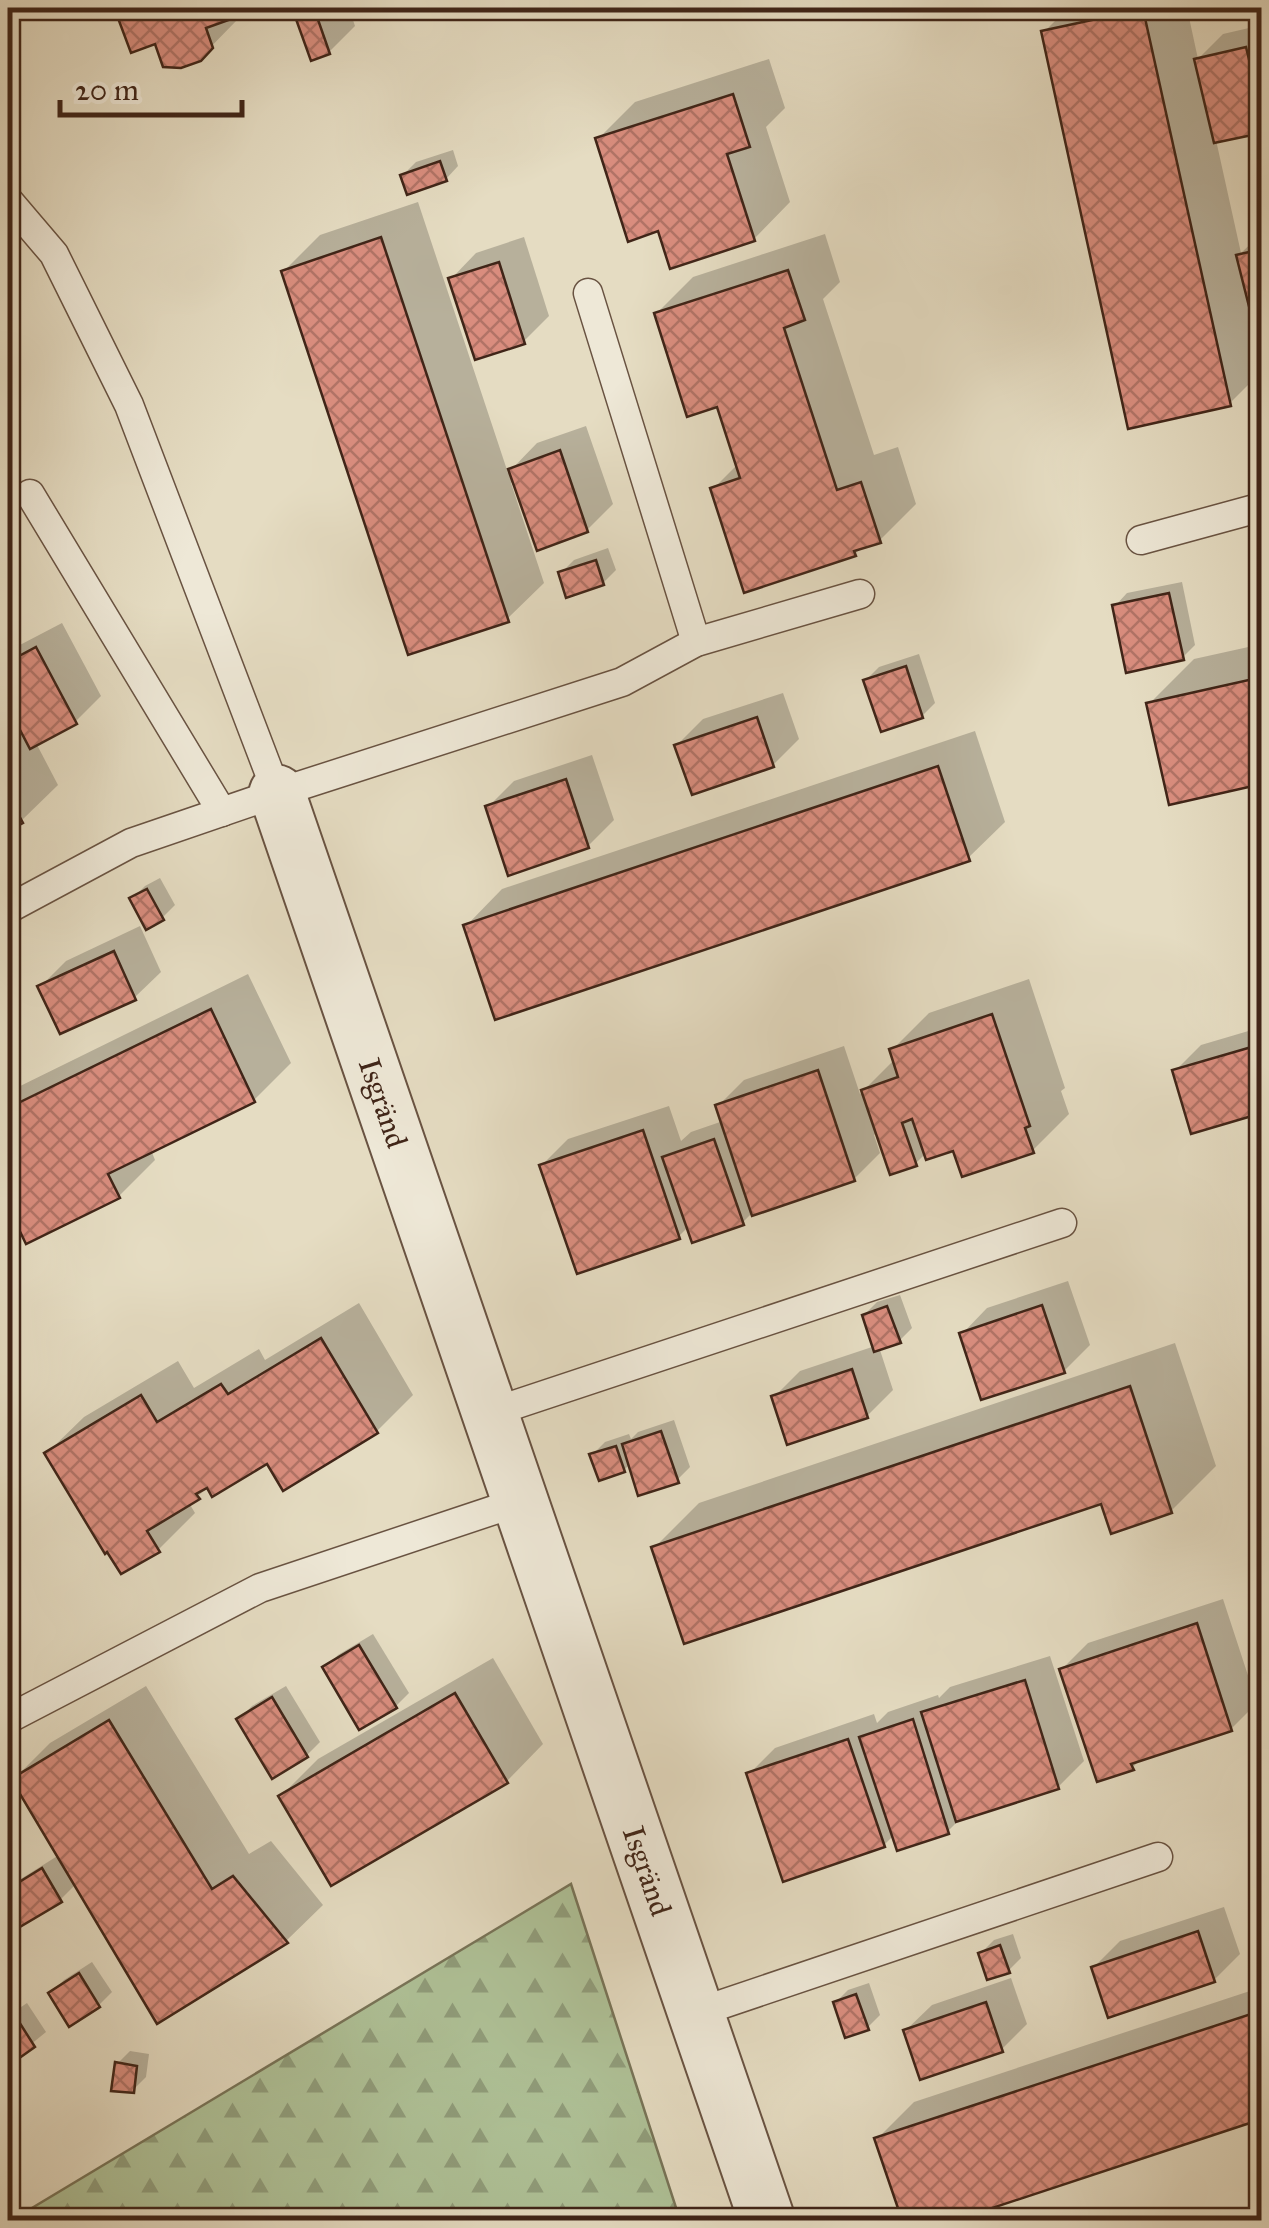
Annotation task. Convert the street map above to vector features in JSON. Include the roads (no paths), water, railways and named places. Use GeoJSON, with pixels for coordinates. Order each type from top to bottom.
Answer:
{"type":"FeatureCollection","features":[{"type":"Feature","properties":{"kind":"street","name":"Isgränd"},"geometry":{"type":"LineString","coordinates":[[277,792],[767,2220]]}},
{"type":"Feature","properties":{"kind":"lane"},"geometry":{"type":"LineString","coordinates":[[8,200],[54,254],[130,405],[277,792]]}},
{"type":"Feature","properties":{"kind":"lane"},"geometry":{"type":"LineString","coordinates":[[588,293],[696,642]]}},
{"type":"Feature","properties":{"kind":"lane"},"geometry":{"type":"LineString","coordinates":[[30,494],[222,812]]}},
{"type":"Feature","properties":{"kind":"lane"},"geometry":{"type":"LineString","coordinates":[[1142,540],[1262,507]]}},
{"type":"Feature","properties":{"kind":"lane"},"geometry":{"type":"LineString","coordinates":[[8,910],[130,843],[622,682],[696,642],[860,594]]}},
{"type":"Feature","properties":{"kind":"lane"},"geometry":{"type":"LineString","coordinates":[[490,1413],[1062,1222]]}},
{"type":"Feature","properties":{"kind":"lane"},"geometry":{"type":"LineString","coordinates":[[8,1719],[260,1588],[521,1501]]}},
{"type":"Feature","properties":{"kind":"lane"},"geometry":{"type":"LineString","coordinates":[[696,2013],[1158,1857]]}}]}
